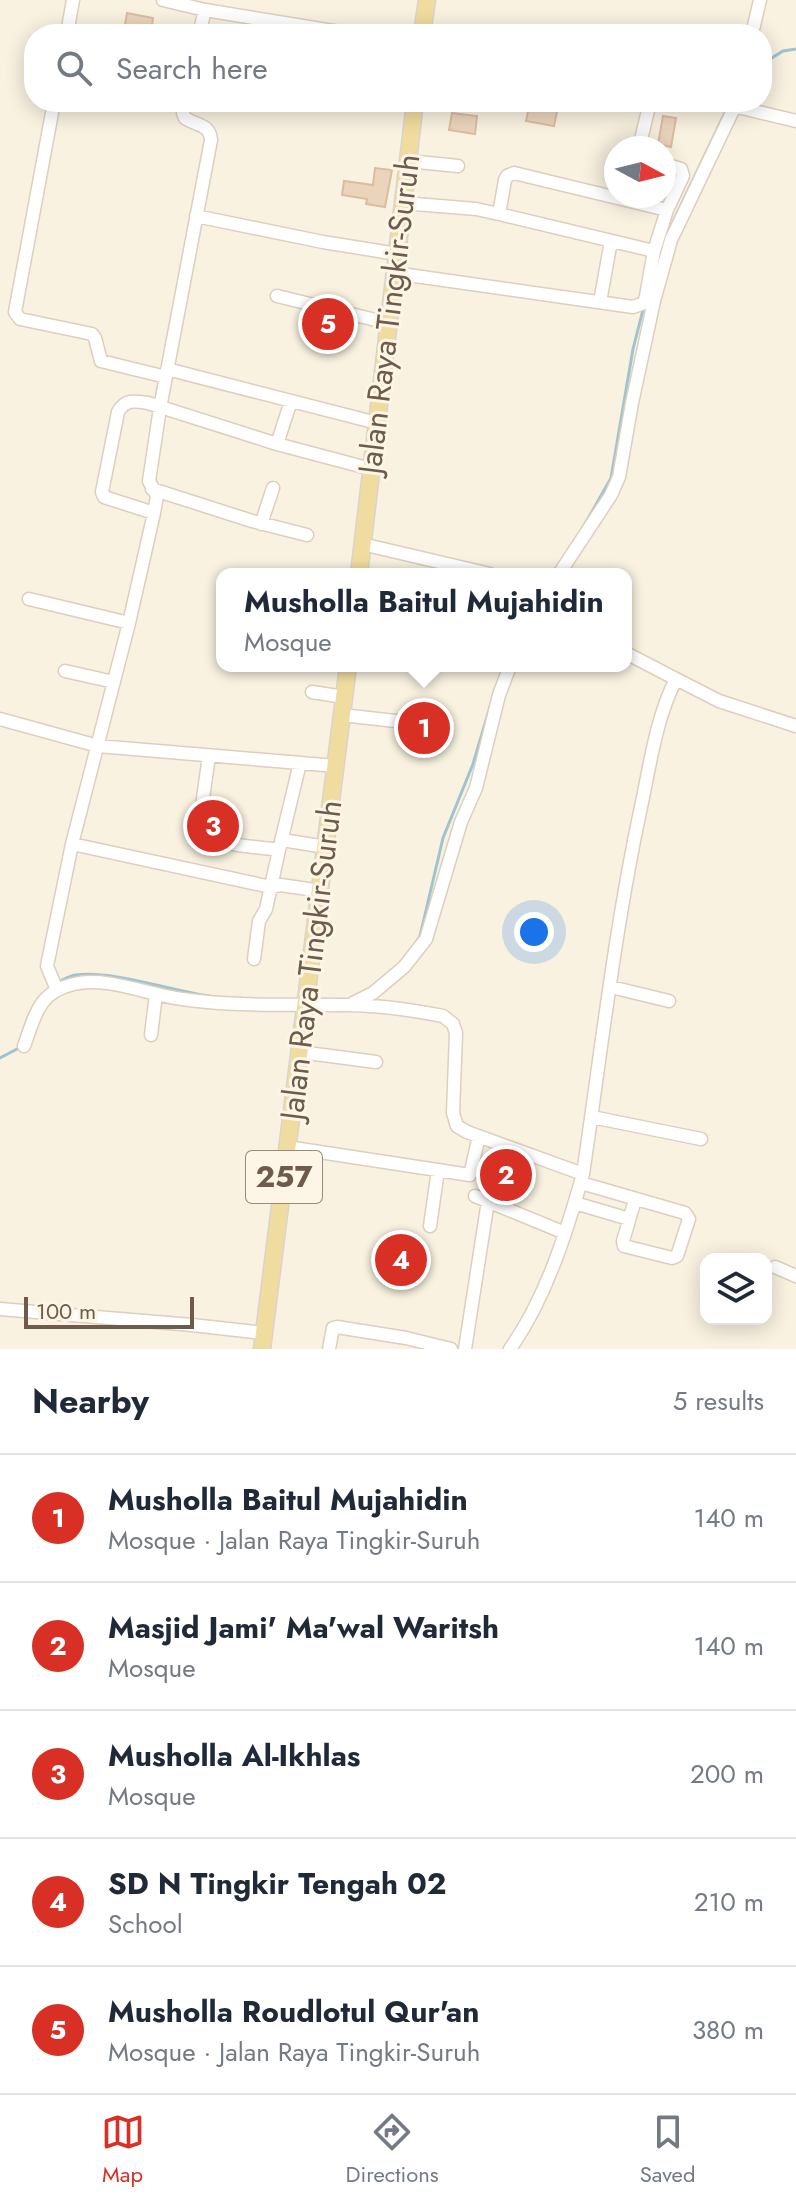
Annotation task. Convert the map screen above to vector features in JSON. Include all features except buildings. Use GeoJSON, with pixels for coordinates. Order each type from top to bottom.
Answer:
{"type":"FeatureCollection","features":[{"type":"Feature","properties":{"kind":"main road"},"geometry":{"type":"LineString","coordinates":[[423,24],[427,0]]}},
{"type":"Feature","properties":{"kind":"main road","name":"Jalan Raya Tingkir-Suruh"},"geometry":{"type":"LineString","coordinates":[[360,568],[414,112]]}},
{"type":"Feature","properties":{"kind":"main road","name":"Jalan Raya Tingkir-Suruh"},"geometry":{"type":"LineString","coordinates":[[263,1341],[347,672]]}},
{"type":"Feature","properties":{"kind":"street"},"geometry":{"type":"LineString","coordinates":[[69,24],[73,0]]}},
{"type":"Feature","properties":{"kind":"street"},"geometry":{"type":"LineString","coordinates":[[163,0],[291,24]]}},
{"type":"Feature","properties":{"kind":"street"},"geometry":{"type":"LineString","coordinates":[[754,24],[760,0]]}},
{"type":"Feature","properties":{"kind":"street"},"geometry":{"type":"LineString","coordinates":[[202,24],[205,10]]}},
{"type":"Feature","properties":{"kind":"street"},"geometry":{"type":"LineString","coordinates":[[52,112],[16,316],[92,334],[101,361],[291,401],[377,423]]}},
{"type":"Feature","properties":{"kind":"street"},"geometry":{"type":"LineString","coordinates":[[57,990],[47,966],[72,844],[154,513],[157,496],[149,481],[160,408],[211,140],[207,128],[185,118],[183,112]]}},
{"type":"Feature","properties":{"kind":"street"},"geometry":{"type":"LineString","coordinates":[[642,136],[648,112]]}},
{"type":"Feature","properties":{"kind":"street"},"geometry":{"type":"LineString","coordinates":[[394,273],[633,307],[644,303],[654,251],[666,237],[721,112]]}},
{"type":"Feature","properties":{"kind":"street"},"geometry":{"type":"LineString","coordinates":[[758,112],[796,121]]}},
{"type":"Feature","properties":{"kind":"street"},"geometry":{"type":"LineString","coordinates":[[408,161],[458,166]]}},
{"type":"Feature","properties":{"kind":"street"},"geometry":{"type":"LineString","coordinates":[[676,168],[681,169],[683,176],[676,191]]}},
{"type":"Feature","properties":{"kind":"street"},"geometry":{"type":"LineString","coordinates":[[499,214],[505,180],[511,173],[604,193]]}},
{"type":"Feature","properties":{"kind":"street"},"geometry":{"type":"LineString","coordinates":[[403,203],[476,209],[654,251]]}},
{"type":"Feature","properties":{"kind":"street"},"geometry":{"type":"LineString","coordinates":[[563,568],[611,495],[619,477],[666,237],[667,210],[660,208]]}},
{"type":"Feature","properties":{"kind":"street"},"geometry":{"type":"LineString","coordinates":[[196,216],[397,254]]}},
{"type":"Feature","properties":{"kind":"street"},"geometry":{"type":"LineString","coordinates":[[600,302],[611,241]]}},
{"type":"Feature","properties":{"kind":"street"},"geometry":{"type":"LineString","coordinates":[[277,296],[388,323]]}},
{"type":"Feature","properties":{"kind":"street"},"geometry":{"type":"LineString","coordinates":[[154,513],[104,497],[102,492],[118,412],[122,405],[134,401],[371,469]]}},
{"type":"Feature","properties":{"kind":"street"},"geometry":{"type":"LineString","coordinates":[[277,444],[291,401]]}},
{"type":"Feature","properties":{"kind":"street"},"geometry":{"type":"LineString","coordinates":[[261,524],[273,488]]}},
{"type":"Feature","properties":{"kind":"street"},"geometry":{"type":"LineString","coordinates":[[152,489],[261,524],[307,535]]}},
{"type":"Feature","properties":{"kind":"street"},"geometry":{"type":"LineString","coordinates":[[362,544],[464,568]]}},
{"type":"Feature","properties":{"kind":"street"},"geometry":{"type":"LineString","coordinates":[[29,599],[129,623]]}},
{"type":"Feature","properties":{"kind":"street"},"geometry":{"type":"LineString","coordinates":[[632,656],[719,701],[796,726]]}},
{"type":"Feature","properties":{"kind":"street"},"geometry":{"type":"LineString","coordinates":[[65,671],[114,682]]}},
{"type":"Feature","properties":{"kind":"street"},"geometry":{"type":"LineString","coordinates":[[348,1004],[373,993],[404,967],[426,939],[461,822],[476,788],[508,672]]}},
{"type":"Feature","properties":{"kind":"street"},"geometry":{"type":"LineString","coordinates":[[510,1349],[536,1305],[565,1233],[582,1178],[634,840],[656,738],[676,679]]}},
{"type":"Feature","properties":{"kind":"street"},"geometry":{"type":"LineString","coordinates":[[312,692],[344,697]]}},
{"type":"Feature","properties":{"kind":"street"},"geometry":{"type":"LineString","coordinates":[[342,715],[413,723]]}},
{"type":"Feature","properties":{"kind":"street"},"geometry":{"type":"LineString","coordinates":[[0,719],[98,746],[336,766]]}},
{"type":"Feature","properties":{"kind":"street"},"geometry":{"type":"LineString","coordinates":[[209,756],[200,819],[202,832],[221,841],[326,847]]}},
{"type":"Feature","properties":{"kind":"street"},"geometry":{"type":"LineString","coordinates":[[254,959],[259,921],[266,909],[300,763]]}},
{"type":"Feature","properties":{"kind":"street"},"geometry":{"type":"LineString","coordinates":[[72,844],[271,887],[281,885],[321,891]]}},
{"type":"Feature","properties":{"kind":"street"},"geometry":{"type":"LineString","coordinates":[[24,1046],[39,1005],[47,995],[73,984],[88,982],[141,989],[182,999],[348,1004],[443,1016],[453,1024],[456,1033],[453,1113],[457,1126],[635,1200],[687,1215],[689,1219],[680,1254],[672,1258],[624,1246],[635,1200]]}},
{"type":"Feature","properties":{"kind":"street"},"geometry":{"type":"LineString","coordinates":[[611,987],[669,1001]]}},
{"type":"Feature","properties":{"kind":"street"},"geometry":{"type":"LineString","coordinates":[[151,1035],[156,994]]}},
{"type":"Feature","properties":{"kind":"street"},"geometry":{"type":"LineString","coordinates":[[300,1052],[376,1062]]}},
{"type":"Feature","properties":{"kind":"street"},"geometry":{"type":"LineString","coordinates":[[592,1117],[701,1139]]}},
{"type":"Feature","properties":{"kind":"street"},"geometry":{"type":"LineString","coordinates":[[287,1147],[472,1175],[479,1136]]}},
{"type":"Feature","properties":{"kind":"street"},"geometry":{"type":"LineString","coordinates":[[430,1226],[438,1170]]}},
{"type":"Feature","properties":{"kind":"street"},"geometry":{"type":"LineString","coordinates":[[475,1196],[565,1233]]}},
{"type":"Feature","properties":{"kind":"street"},"geometry":{"type":"LineString","coordinates":[[465,1349],[488,1201]]}},
{"type":"Feature","properties":{"kind":"street"},"geometry":{"type":"LineString","coordinates":[[575,1203],[629,1219]]}},
{"type":"Feature","properties":{"kind":"street"},"geometry":{"type":"LineString","coordinates":[[775,1267],[796,1276]]}},
{"type":"Feature","properties":{"kind":"street"},"geometry":{"type":"LineString","coordinates":[[0,1309],[192,1325],[263,1341]]}},
{"type":"Feature","properties":{"kind":"street"},"geometry":{"type":"LineString","coordinates":[[329,1349],[333,1328],[337,1327],[451,1349]]}},
{"type":"Feature","properties":{"kind":"waterway"},"geometry":{"type":"LineString","coordinates":[[772,58],[783,51],[796,49]]}},
{"type":"Feature","properties":{"kind":"waterway"},"geometry":{"type":"LineString","coordinates":[[662,245],[724,115]]}},
{"type":"Feature","properties":{"kind":"waterway"},"geometry":{"type":"LineString","coordinates":[[585,524],[611,478],[633,349],[644,306]]}},
{"type":"Feature","properties":{"kind":"waterway"},"geometry":{"type":"LineString","coordinates":[[417,941],[443,838],[473,764],[495,690]]}},
{"type":"Feature","properties":{"kind":"waterway"},"geometry":{"type":"LineString","coordinates":[[58,982],[75,975],[91,974],[126,978],[215,997]]}},
{"type":"Feature","properties":{"kind":"waterway"},"geometry":{"type":"LineString","coordinates":[[0,1058],[20,1045]]}},
{"type":"Feature","properties":{"kind":"place","name":"Musholla Roudlotul Qur'an"},"geometry":{"type":"Point","coordinates":[328,324]}},
{"type":"Feature","properties":{"kind":"place","name":"Musholla Baitul Mujahidin"},"geometry":{"type":"Point","coordinates":[424,728]}},
{"type":"Feature","properties":{"kind":"place","name":"Musholla Al-Ikhlas"},"geometry":{"type":"Point","coordinates":[213,826]}},
{"type":"Feature","properties":{"kind":"place","name":"Masjid Jami' Ma'wal Waritsh"},"geometry":{"type":"Point","coordinates":[506,1175]}},
{"type":"Feature","properties":{"kind":"place","name":"SD N Tingkir Tengah 02"},"geometry":{"type":"Point","coordinates":[401,1260]}}]}
